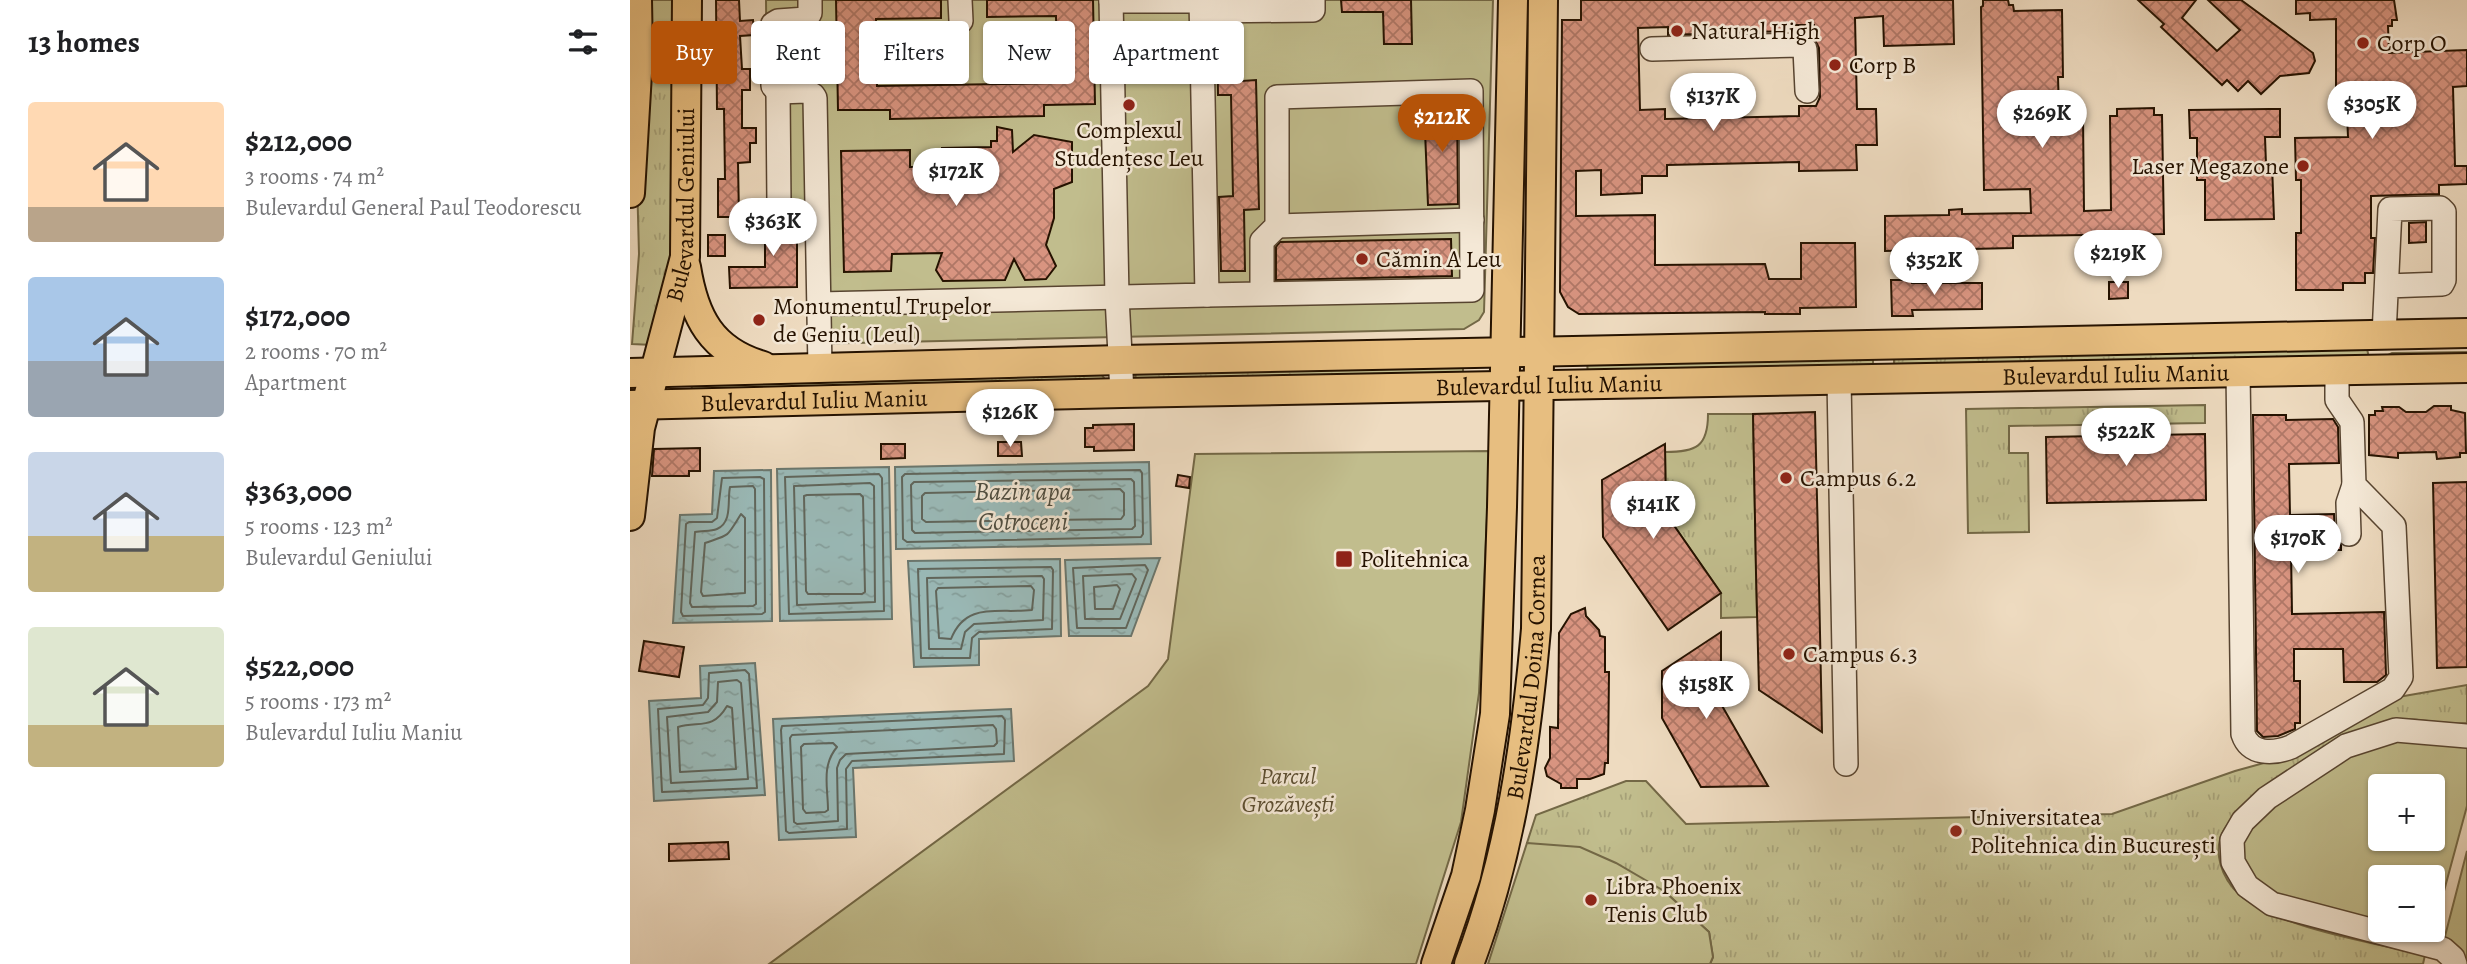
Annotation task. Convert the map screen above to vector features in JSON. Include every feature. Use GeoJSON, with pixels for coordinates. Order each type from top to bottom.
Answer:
{"type":"FeatureCollection","features":[{"type":"Feature","properties":{"kind":"main road","name":"Bulevardul Geniului"},"geometry":{"type":"LineString","coordinates":[[630,193],[638,56],[637,0]]}},
{"type":"Feature","properties":{"kind":"main road","name":"Bulevardul Geniului"},"geometry":{"type":"LineString","coordinates":[[630,516],[641,373],[670,320],[685,257],[687,0]]}},
{"type":"Feature","properties":{"kind":"main road","name":"Bulevardul Doina Cornea"},"geometry":{"type":"LineString","coordinates":[[1436,964],[1466,876],[1480,810],[1495,714],[1513,0]]}},
{"type":"Feature","properties":{"kind":"main road","name":"Bulevardul Doina Cornea"},"geometry":{"type":"LineString","coordinates":[[1469,964],[1497,883],[1512,815],[1529,717],[1536,629],[1543,0]]}},
{"type":"Feature","properties":{"kind":"main road"},"geometry":{"type":"LineString","coordinates":[[685,257],[692,301],[709,331],[733,354],[772,369]]}},
{"type":"Feature","properties":{"kind":"main road","name":"Bulevardul Iuliu Maniu"},"geometry":{"type":"LineString","coordinates":[[641,373],[1121,360],[2467,333]]}},
{"type":"Feature","properties":{"kind":"main road","name":"Bulevardul Iuliu Maniu"},"geometry":{"type":"LineString","coordinates":[[638,405],[1122,393],[2467,368]]}},
{"type":"Feature","properties":{"kind":"street"},"geometry":{"type":"LineString","coordinates":[[779,205],[778,92],[773,86],[773,24],[778,20],[806,19],[810,13],[810,0]]}},
{"type":"Feature","properties":{"kind":"street"},"geometry":{"type":"LineString","coordinates":[[1122,393],[1117,297],[1111,1],[1313,10],[1313,0]]}},
{"type":"Feature","properties":{"kind":"street"},"geometry":{"type":"LineString","coordinates":[[1201,4],[1207,295]]}},
{"type":"Feature","properties":{"kind":"street"},"geometry":{"type":"LineString","coordinates":[[1652,49],[1801,45],[1805,49],[1807,91]]}},
{"type":"Feature","properties":{"kind":"street"},"geometry":{"type":"LineString","coordinates":[[778,92],[806,92],[814,98],[820,368]]}},
{"type":"Feature","properties":{"kind":"street"},"geometry":{"type":"LineString","coordinates":[[818,304],[1472,290],[1471,92],[1277,97],[1277,226]]}},
{"type":"Feature","properties":{"kind":"street"},"geometry":{"type":"LineString","coordinates":[[1262,294],[1262,241],[1277,226],[1472,220]]}},
{"type":"Feature","properties":{"kind":"street"},"geometry":{"type":"LineString","coordinates":[[2384,334],[2387,286]]}},
{"type":"Feature","properties":{"kind":"street"},"geometry":{"type":"LineString","coordinates":[[2337,370],[2337,400],[2352,422],[2354,485],[2348,503],[2349,534]]}},
{"type":"Feature","properties":{"kind":"street"},"geometry":{"type":"LineString","coordinates":[[2238,372],[2243,734],[2254,750],[2287,749],[2398,684],[2400,677],[2394,526],[2354,485]]}},
{"type":"Feature","properties":{"kind":"street"},"geometry":{"type":"LineString","coordinates":[[1839,379],[1846,764]]}},
{"type":"Feature","properties":{"kind":"street"},"geometry":{"type":"LineString","coordinates":[[2455,964],[2444,949],[2273,904],[2247,886],[2233,862],[2232,840],[2243,821],[2267,798],[2346,746],[2396,730],[2467,736]]}},
{"type":"Feature","properties":{"kind":"green space"},"geometry":{"type":"Polygon","coordinates":[[[645,0],[674,0],[674,21],[651,21],[651,84],[674,84],[675,246],[653,345],[632,344],[639,254],[637,179],[645,0]]]}},
{"type":"Feature","properties":{"kind":"green space","name":"Complexul Studențesc Leu"},"geometry":{"type":"Polygon","coordinates":[[[766,0],[1493,0],[1484,312],[1479,320],[1464,329],[811,344],[809,210],[768,210],[767,84],[845,84],[845,21],[766,21],[766,0]]]}},
{"type":"Feature","properties":{"kind":"green space"},"geometry":{"type":"Polygon","coordinates":[[[2366,344],[2369,358],[1894,366],[1894,359],[1899,353],[2366,344]]]}},
{"type":"Feature","properties":{"kind":"green space"},"geometry":{"type":"Polygon","coordinates":[[[2467,352],[2467,358],[2389,360],[2388,355],[2392,353],[2467,352]]]}},
{"type":"Feature","properties":{"kind":"green space"},"geometry":{"type":"Polygon","coordinates":[[[1873,358],[1873,366],[1588,378],[1587,359],[1873,358]]]}},
{"type":"Feature","properties":{"kind":"green space"},"geometry":{"type":"Polygon","coordinates":[[[1463,364],[1463,373],[1139,381],[1135,376],[1138,372],[1463,364]]]}},
{"type":"Feature","properties":{"kind":"green space"},"geometry":{"type":"Polygon","coordinates":[[[1101,374],[1104,378],[1101,382],[691,390],[693,383],[1101,374]]]}},
{"type":"Feature","properties":{"kind":"green space"},"geometry":{"type":"Polygon","coordinates":[[[2205,405],[2205,423],[2009,426],[2009,453],[2028,453],[2029,532],[1968,533],[1966,409],[2205,405]]]}},
{"type":"Feature","properties":{"kind":"green space"},"geometry":{"type":"Polygon","coordinates":[[[1708,414],[1753,414],[1757,617],[1721,618],[1721,593],[1666,514],[1665,452],[1692,449],[1703,441],[1708,414]]]}},
{"type":"Feature","properties":{"kind":"green space","name":"Parcul Grozăvești"},"geometry":{"type":"Polygon","coordinates":[[[1490,451],[1479,693],[1461,822],[1416,964],[769,964],[1148,686],[1168,659],[1195,454],[1490,451]]]}},
{"type":"Feature","properties":{"kind":"green space","name":"Universitatea Politehnica din București"},"geometry":{"type":"Polygon","coordinates":[[[2467,685],[2467,723],[2404,719],[2383,722],[2369,728],[2274,787],[2252,804],[2225,828],[2219,846],[2220,864],[2228,881],[2240,895],[2257,907],[2278,917],[2328,933],[2425,955],[2423,964],[1710,964],[1713,957],[1709,932],[1664,891],[1527,843],[1536,815],[1626,781],[1646,781],[1686,824],[2112,814],[2235,771],[2282,758],[2387,699],[2467,685]]]}},
{"type":"Feature","properties":{"kind":"green space"},"geometry":{"type":"Polygon","coordinates":[[[2383,739],[2467,747],[2467,806],[2445,887],[2445,865],[2368,865],[2368,923],[2271,896],[2244,873],[2240,837],[2252,821],[2341,758],[2383,739]]]}},
{"type":"Feature","properties":{"kind":"green space","name":"Libra Phoenix Tenis Club"},"geometry":{"type":"Polygon","coordinates":[[[1527,843],[1580,847],[1616,863],[1664,891],[1709,932],[1713,957],[1710,964],[1488,964],[1527,843]]]}},
{"type":"Feature","properties":{"kind":"green space"},"geometry":{"type":"Polygon","coordinates":[[[2467,851],[2467,964],[2462,964],[2445,941],[2467,851]]]}},
{"type":"Feature","properties":{"kind":"water","name":"Bazin apa Cotroceni"},"geometry":{"type":"Polygon","coordinates":[[[1149,462],[1151,544],[896,549],[895,467],[1149,462]]]}},
{"type":"Feature","properties":{"kind":"water"},"geometry":{"type":"Polygon","coordinates":[[[889,467],[892,619],[780,621],[777,469],[889,467]]]}},
{"type":"Feature","properties":{"kind":"water"},"geometry":{"type":"Polygon","coordinates":[[[771,470],[772,621],[673,623],[680,515],[712,514],[714,471],[771,470]]]}},
{"type":"Feature","properties":{"kind":"water","name":"Bazin apa Cotroceni"},"geometry":{"type":"Polygon","coordinates":[[[1160,558],[1131,636],[1069,636],[1065,560],[1160,558]]]}},
{"type":"Feature","properties":{"kind":"water","name":"Bazin apa Cotroceni"},"geometry":{"type":"Polygon","coordinates":[[[1060,559],[1061,636],[979,639],[979,665],[914,667],[908,561],[1060,559]]]}},
{"type":"Feature","properties":{"kind":"water"},"geometry":{"type":"Polygon","coordinates":[[[755,663],[765,795],[654,801],[649,701],[701,698],[700,666],[755,663]]]}},
{"type":"Feature","properties":{"kind":"water"},"geometry":{"type":"Polygon","coordinates":[[[1011,709],[1014,761],[853,768],[856,837],[779,840],[773,719],[1011,709]]]}},
{"type":"Feature","properties":{"kind":"building"},"geometry":{"type":"Polygon","coordinates":[[[716,0],[739,0],[740,21],[753,20],[751,35],[740,36],[742,69],[750,69],[750,90],[742,90],[742,128],[756,128],[756,143],[750,143],[750,162],[738,163],[739,217],[718,217],[718,179],[725,179],[724,109],[717,109],[717,84],[737,84],[737,21],[716,21],[716,0]]]}},
{"type":"Feature","properties":{"kind":"building"},"geometry":{"type":"Polygon","coordinates":[[[836,0],[941,0],[941,18],[859,21],[859,84],[1075,84],[1075,21],[1056,21],[1056,16],[987,17],[987,0],[1093,0],[1093,21],[1089,21],[1089,84],[1095,84],[1095,104],[1044,105],[1044,116],[890,119],[890,110],[838,110],[838,84],[845,84],[845,21],[836,21],[836,0]]]}},
{"type":"Feature","properties":{"kind":"building"},"geometry":{"type":"Polygon","coordinates":[[[1341,0],[1411,0],[1412,44],[1384,44],[1383,12],[1342,12],[1341,0]]]}},
{"type":"Feature","properties":{"kind":"building"},"geometry":{"type":"Polygon","coordinates":[[[1581,0],[1953,0],[1954,44],[1884,46],[1883,16],[1855,18],[1857,109],[1876,109],[1877,145],[1856,145],[1857,170],[1799,171],[1799,162],[1667,165],[1667,176],[1642,176],[1642,193],[1601,195],[1601,170],[1576,171],[1576,216],[1655,215],[1655,265],[1765,264],[1769,279],[1801,279],[1801,243],[1855,243],[1856,307],[1800,308],[1800,314],[1579,314],[1568,307],[1560,292],[1562,20],[1581,20],[1581,0]],[[1786,25],[1786,31],[1668,35],[1668,27],[1638,28],[1640,110],[1665,109],[1665,119],[1799,116],[1799,106],[1816,106],[1820,97],[1819,48],[1814,38],[1814,25],[1786,25]]]}},
{"type":"Feature","properties":{"kind":"building"},"geometry":{"type":"Polygon","coordinates":[[[1983,0],[2008,0],[2014,11],[2062,10],[2063,77],[2058,77],[2059,111],[2074,111],[2074,116],[2083,116],[2084,211],[2111,210],[2110,116],[2117,116],[2117,109],[2154,108],[2154,115],[2162,115],[2164,234],[2013,236],[2013,248],[1885,251],[1885,216],[1949,215],[1949,210],[1962,209],[1962,214],[2031,213],[2030,189],[1984,190],[1983,0]]]}},
{"type":"Feature","properties":{"kind":"building"},"geometry":{"type":"Polygon","coordinates":[[[2138,0],[2196,0],[2182,18],[2217,51],[2240,30],[2208,0],[2241,0],[2313,53],[2315,61],[2309,73],[2280,76],[2261,94],[2248,81],[2238,91],[2227,80],[2222,85],[2161,27],[2164,24],[2138,0]]]}},
{"type":"Feature","properties":{"kind":"building"},"geometry":{"type":"Polygon","coordinates":[[[2296,0],[2394,0],[2397,20],[2392,20],[2392,26],[2388,26],[2389,53],[2467,50],[2467,86],[2453,87],[2455,166],[2467,166],[2467,184],[2439,185],[2439,194],[2371,196],[2371,238],[2375,238],[2373,273],[2365,273],[2365,283],[2343,283],[2343,290],[2296,290],[2296,233],[2301,233],[2301,180],[2296,180],[2295,138],[2348,137],[2346,90],[2336,90],[2336,19],[2310,20],[2310,13],[2296,14],[2296,0]],[[2404,89],[2376,90],[2377,115],[2405,114],[2404,89]]]}},
{"type":"Feature","properties":{"kind":"building"},"geometry":{"type":"Polygon","coordinates":[[[1256,80],[1259,209],[1244,210],[1245,271],[1221,271],[1219,197],[1233,196],[1231,95],[1218,95],[1218,84],[1244,84],[1244,81],[1256,80]]]}},
{"type":"Feature","properties":{"kind":"building"},"geometry":{"type":"Polygon","coordinates":[[[1457,105],[1458,204],[1428,205],[1424,106],[1457,105]]]}},
{"type":"Feature","properties":{"kind":"building"},"geometry":{"type":"Polygon","coordinates":[[[2280,109],[2280,137],[2265,137],[2266,164],[2272,164],[2274,219],[2205,220],[2205,180],[2197,180],[2197,138],[2190,138],[2189,110],[2280,109]]]}},
{"type":"Feature","properties":{"kind":"building"},"geometry":{"type":"Polygon","coordinates":[[[997,127],[1012,130],[1013,152],[1034,135],[1072,142],[1072,182],[1054,189],[1054,218],[1046,245],[1056,266],[1046,279],[1025,280],[1014,259],[1005,280],[943,281],[936,270],[942,253],[892,254],[891,271],[844,272],[841,151],[910,150],[910,167],[941,167],[942,148],[991,147],[991,141],[997,141],[997,127]]]}},
{"type":"Feature","properties":{"kind":"building"},"geometry":{"type":"Polygon","coordinates":[[[797,217],[797,287],[730,288],[729,267],[765,267],[765,218],[797,217]]]}},
{"type":"Feature","properties":{"kind":"building"},"geometry":{"type":"Polygon","coordinates":[[[2426,222],[2426,242],[2409,243],[2409,223],[2426,222]]]}},
{"type":"Feature","properties":{"kind":"building"},"geometry":{"type":"Polygon","coordinates":[[[708,235],[725,235],[725,256],[708,256],[708,235]]]}},
{"type":"Feature","properties":{"kind":"building","name":"Cămin A Leu"},"geometry":{"type":"Polygon","coordinates":[[[1451,239],[1452,276],[1276,280],[1276,247],[1280,242],[1451,239]]]}},
{"type":"Feature","properties":{"kind":"building"},"geometry":{"type":"Polygon","coordinates":[[[1891,280],[1912,280],[1912,283],[1982,283],[1982,309],[1912,310],[1913,316],[1892,316],[1891,280]]]}},
{"type":"Feature","properties":{"kind":"building"},"geometry":{"type":"Polygon","coordinates":[[[2109,282],[2128,282],[2128,298],[2109,299],[2109,282]]]}},
{"type":"Feature","properties":{"kind":"building"},"geometry":{"type":"Polygon","coordinates":[[[2434,406],[2451,406],[2451,410],[2465,413],[2466,453],[2460,453],[2460,457],[2437,459],[2436,452],[2398,453],[2398,458],[2369,455],[2369,415],[2375,415],[2375,411],[2383,411],[2382,407],[2399,407],[2406,412],[2426,412],[2434,406]]]}},
{"type":"Feature","properties":{"kind":"building"},"geometry":{"type":"Polygon","coordinates":[[[1815,412],[1822,732],[1759,690],[1756,573],[1753,414],[1815,412]]]}},
{"type":"Feature","properties":{"kind":"building"},"geometry":{"type":"Polygon","coordinates":[[[2253,415],[2286,415],[2286,420],[2333,419],[2338,427],[2339,463],[2289,464],[2290,515],[2334,514],[2335,535],[2341,545],[2341,550],[2291,550],[2292,614],[2384,612],[2386,675],[2377,682],[2344,682],[2343,649],[2294,649],[2294,681],[2300,681],[2300,723],[2295,723],[2295,729],[2278,736],[2263,737],[2257,731],[2253,415]]]}},
{"type":"Feature","properties":{"kind":"building"},"geometry":{"type":"Polygon","coordinates":[[[1134,424],[1134,450],[1094,451],[1094,447],[1085,447],[1085,428],[1093,428],[1093,425],[1134,424]]]}},
{"type":"Feature","properties":{"kind":"building"},"geometry":{"type":"Polygon","coordinates":[[[2205,434],[2206,500],[2047,503],[2046,437],[2205,434]]]}},
{"type":"Feature","properties":{"kind":"building"},"geometry":{"type":"Polygon","coordinates":[[[998,442],[1021,442],[1022,456],[998,456],[998,442]]]}},
{"type":"Feature","properties":{"kind":"building"},"geometry":{"type":"Polygon","coordinates":[[[881,444],[905,444],[905,458],[881,459],[881,444]]]}},
{"type":"Feature","properties":{"kind":"building"},"geometry":{"type":"Polygon","coordinates":[[[1665,444],[1666,514],[1721,593],[1668,630],[1603,537],[1602,480],[1665,444]]]}},
{"type":"Feature","properties":{"kind":"building"},"geometry":{"type":"Polygon","coordinates":[[[700,448],[700,471],[689,471],[689,476],[652,476],[654,449],[700,448]]]}},
{"type":"Feature","properties":{"kind":"building"},"geometry":{"type":"Polygon","coordinates":[[[1178,475],[1190,477],[1189,488],[1176,486],[1178,475]]]}},
{"type":"Feature","properties":{"kind":"building"},"geometry":{"type":"Polygon","coordinates":[[[2467,482],[2467,667],[2437,668],[2433,483],[2467,482]]]}},
{"type":"Feature","properties":{"kind":"building"},"geometry":{"type":"Polygon","coordinates":[[[1585,608],[1586,616],[1599,630],[1600,636],[1605,637],[1605,672],[1609,672],[1608,763],[1605,763],[1604,774],[1590,779],[1577,779],[1577,788],[1561,788],[1561,784],[1547,776],[1545,768],[1550,758],[1550,727],[1558,728],[1559,633],[1571,614],[1585,608]]]}},
{"type":"Feature","properties":{"kind":"building"},"geometry":{"type":"Polygon","coordinates":[[[1721,632],[1721,704],[1768,786],[1701,787],[1662,718],[1662,671],[1721,632]]]}},
{"type":"Feature","properties":{"kind":"building"},"geometry":{"type":"Polygon","coordinates":[[[644,641],[684,647],[679,677],[639,671],[644,641]]]}},
{"type":"Feature","properties":{"kind":"building"},"geometry":{"type":"Polygon","coordinates":[[[728,842],[729,859],[669,861],[669,844],[728,842]]]}},
{"type":"Feature","properties":{"kind":"place","name":"Natural High"},"geometry":{"type":"Point","coordinates":[1677,31]}},
{"type":"Feature","properties":{"kind":"place","name":"Corp O"},"geometry":{"type":"Point","coordinates":[2363,43]}},
{"type":"Feature","properties":{"kind":"place","name":"Corp B"},"geometry":{"type":"Point","coordinates":[1835,65]}},
{"type":"Feature","properties":{"kind":"place","name":"Complexul Studențesc Leu"},"geometry":{"type":"Point","coordinates":[1129,105]}},
{"type":"Feature","properties":{"kind":"place","name":"Laser Megazone"},"geometry":{"type":"Point","coordinates":[2303,166]}},
{"type":"Feature","properties":{"kind":"place","name":"Cămin A Leu"},"geometry":{"type":"Point","coordinates":[1362,259]}},
{"type":"Feature","properties":{"kind":"place","name":"Monumentul Trupelor de Geniu (Leul)"},"geometry":{"type":"Point","coordinates":[759,320]}},
{"type":"Feature","properties":{"kind":"place","name":"Campus 6.2"},"geometry":{"type":"Point","coordinates":[1786,478]}},
{"type":"Feature","properties":{"kind":"place","name":"Politehnica"},"geometry":{"type":"Point","coordinates":[1344,559]}},
{"type":"Feature","properties":{"kind":"place","name":"Campus 6.3"},"geometry":{"type":"Point","coordinates":[1789,654]}},
{"type":"Feature","properties":{"kind":"place","name":"Universitatea Politehnica din București"},"geometry":{"type":"Point","coordinates":[1956,831]}},
{"type":"Feature","properties":{"kind":"place","name":"Libra Phoenix Tenis Club"},"geometry":{"type":"Point","coordinates":[1591,900]}}]}
